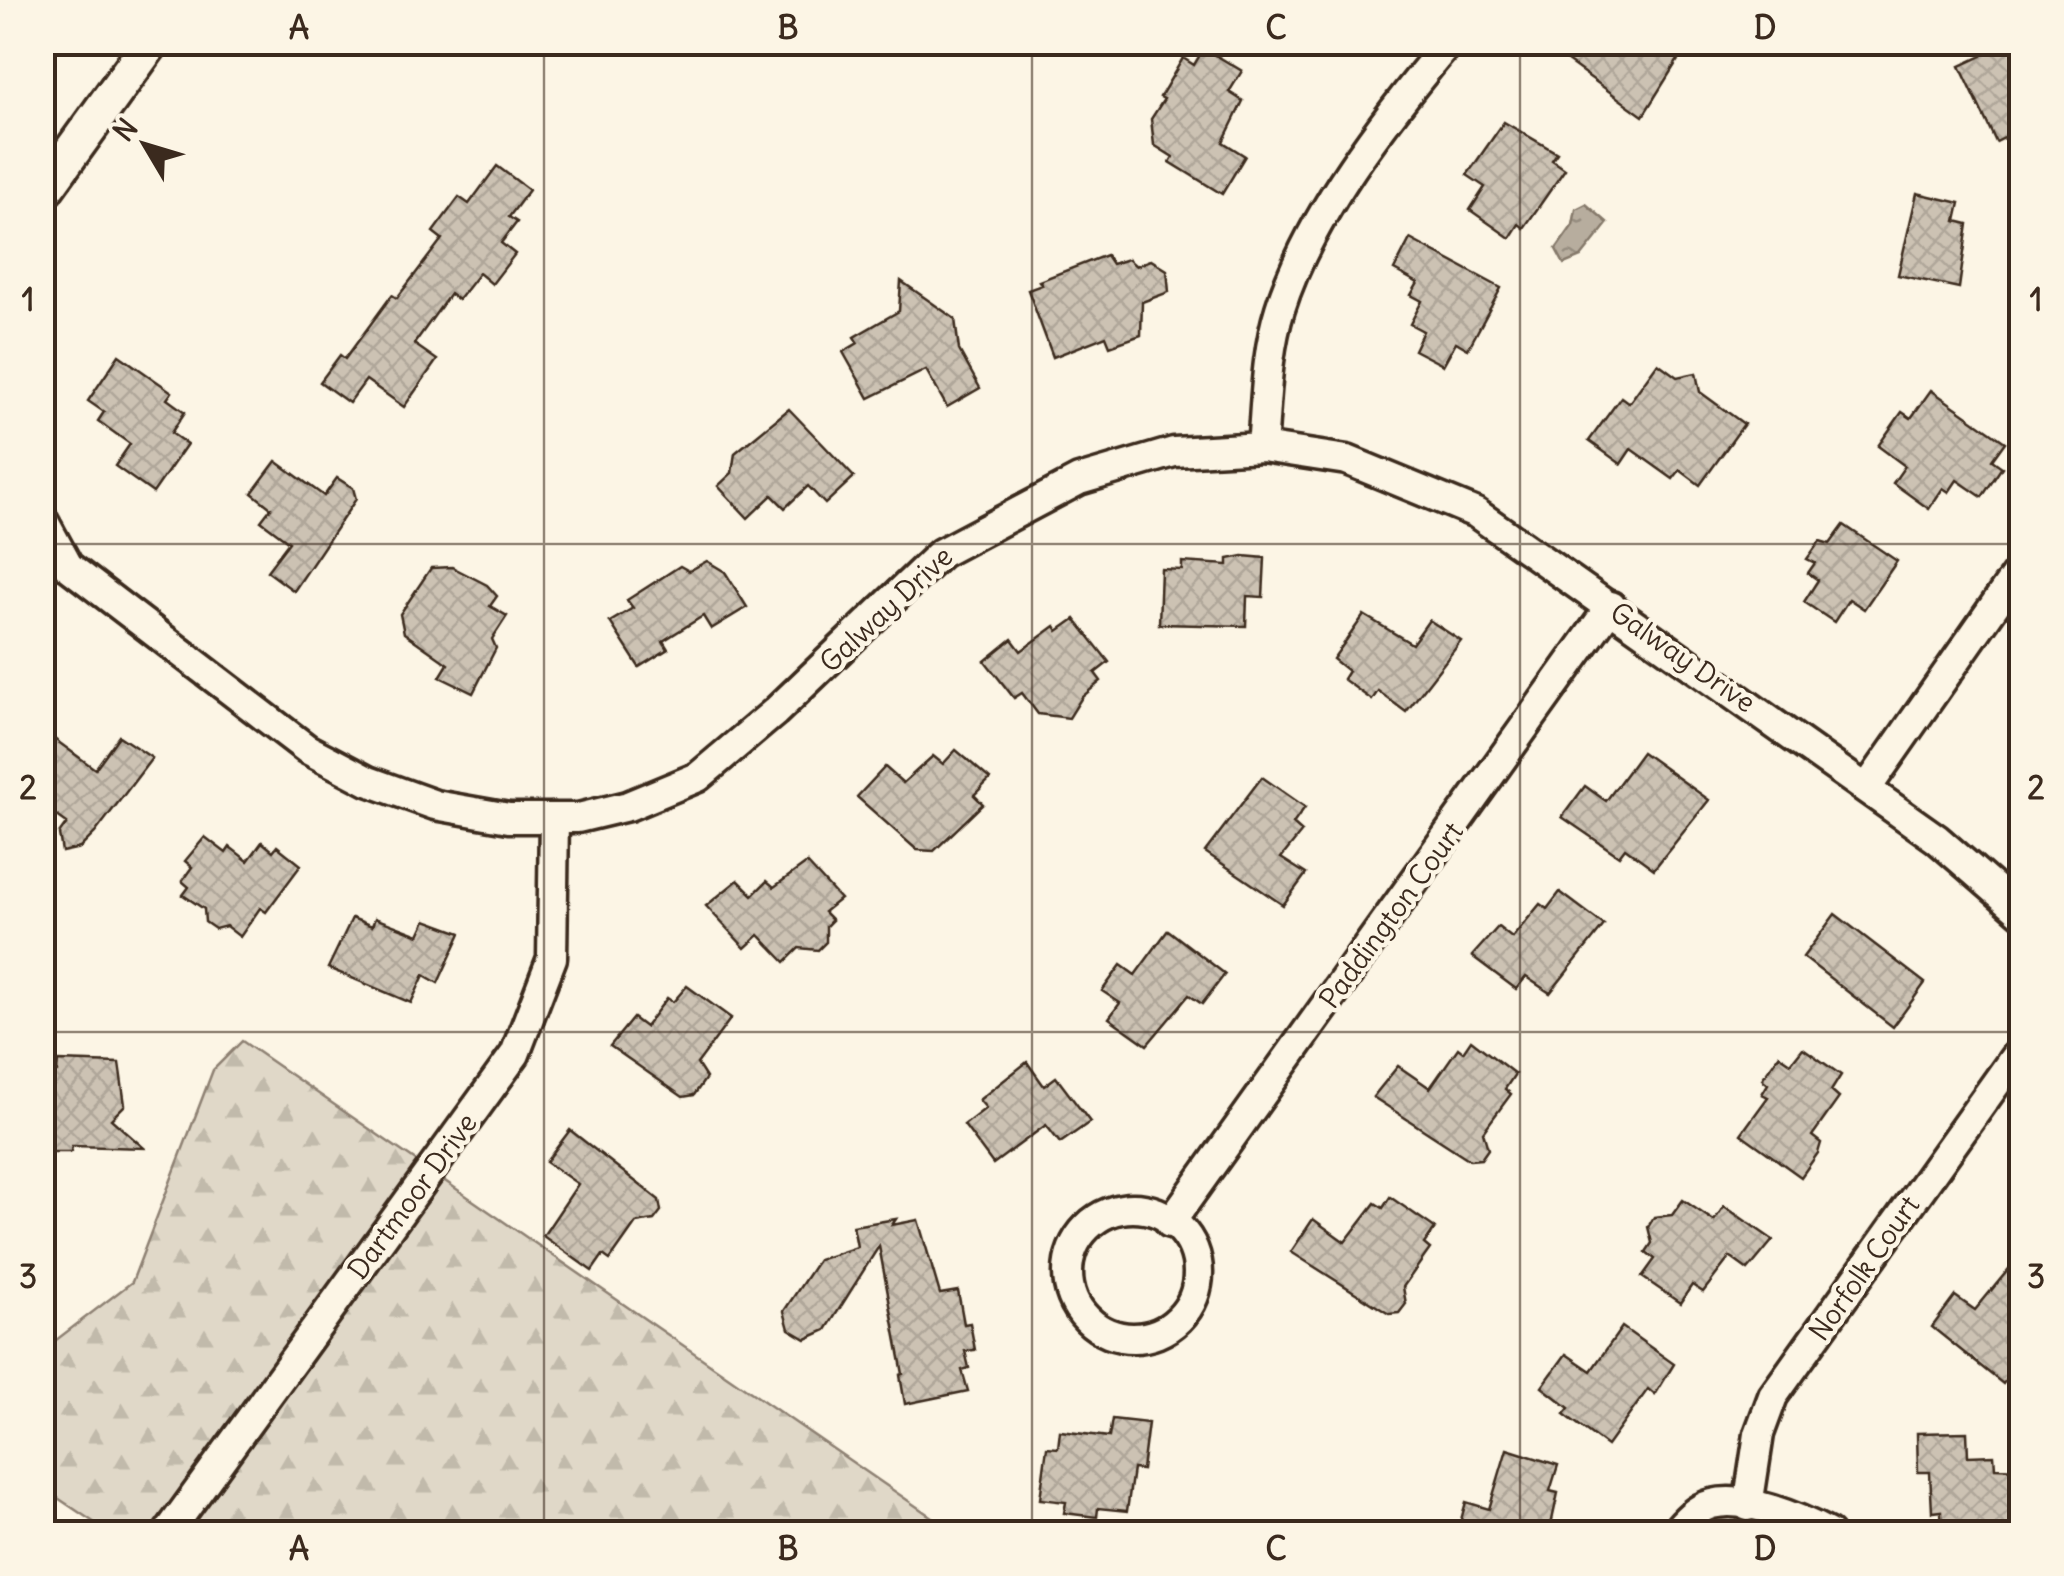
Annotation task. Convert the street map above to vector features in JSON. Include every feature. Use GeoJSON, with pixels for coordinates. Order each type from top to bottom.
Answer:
{"type":"FeatureCollection","features":[{"type":"Feature","properties":{"kind":"street"},"geometry":{"type":"LineString","coordinates":[[42,193],[151,42]]}},
{"type":"Feature","properties":{"kind":"street"},"geometry":{"type":"LineString","coordinates":[[1262,448],[1278,312],[1296,264],[1370,146],[1448,42]]}},
{"type":"Feature","properties":{"kind":"street","name":"Galway Drive"},"geometry":{"type":"LineString","coordinates":[[42,518],[56,563],[307,749],[368,781],[435,805],[509,818],[554,818],[628,806],[698,778],[775,712],[941,553],[991,523],[1079,480],[1174,452],[1262,448],[1347,460],[1476,513],[1867,788],[1936,839],[2022,914]]}},
{"type":"Feature","properties":{"kind":"street"},"geometry":{"type":"LineString","coordinates":[[1867,788],[2022,566]]}},
{"type":"Feature","properties":{"kind":"street","name":"Paddington Court"},"geometry":{"type":"LineString","coordinates":[[1170,1223],[1611,606]]}},
{"type":"Feature","properties":{"kind":"street","name":"Dartmoor Drive"},"geometry":{"type":"LineString","coordinates":[[167,1534],[515,1054],[552,958],[554,818]]}},
{"type":"Feature","properties":{"kind":"street","name":"Norfolk Court"},"geometry":{"type":"LineString","coordinates":[[1748,1506],[1759,1434],[1773,1396],[2022,1047]]}},
{"type":"Feature","properties":{"kind":"street"},"geometry":{"type":"LineString","coordinates":[[1134,1207],[1155,1211],[1170,1223],[1188,1237],[1197,1258],[1199,1281],[1185,1312],[1160,1334],[1138,1339],[1115,1336],[1094,1326],[1079,1310],[1069,1281],[1072,1251],[1082,1233],[1096,1219],[1134,1207]]}},
{"type":"Feature","properties":{"kind":"street"},"geometry":{"type":"LineString","coordinates":[[1674,1534],[1695,1512],[1715,1502],[1748,1506],[1828,1534]]}},
{"type":"Feature","properties":{"kind":"green space"},"geometry":{"type":"Polygon","coordinates":[[[242,1041],[955,1533],[110,1533],[43,1488],[43,1350],[132,1282],[213,1070],[242,1041]]]}},
{"type":"Feature","properties":{"kind":"water"},"geometry":{"type":"Polygon","coordinates":[[[1586,204],[1608,223],[1581,257],[1564,264],[1556,249],[1573,225],[1576,209],[1586,204]]]}},
{"type":"Feature","properties":{"kind":"building"},"geometry":{"type":"Polygon","coordinates":[[[1541,42],[1663,42],[1681,55],[1643,116],[1541,42]]]}},
{"type":"Feature","properties":{"kind":"building"},"geometry":{"type":"Polygon","coordinates":[[[1975,42],[2022,42],[2022,129],[1996,142],[1960,66],[1982,56],[1975,42]]]}},
{"type":"Feature","properties":{"kind":"building"},"geometry":{"type":"Polygon","coordinates":[[[1204,48],[1242,71],[1229,92],[1243,101],[1223,142],[1245,156],[1222,194],[1170,162],[1173,157],[1154,145],[1151,119],[1164,99],[1160,97],[1183,58],[1194,65],[1204,48]]]}},
{"type":"Feature","properties":{"kind":"building"},"geometry":{"type":"Polygon","coordinates":[[[1504,122],[1557,153],[1552,160],[1565,169],[1524,228],[1519,224],[1510,238],[1470,210],[1485,187],[1467,175],[1504,122]]]}},
{"type":"Feature","properties":{"kind":"building"},"geometry":{"type":"Polygon","coordinates":[[[497,166],[529,190],[509,217],[517,222],[501,243],[515,254],[492,284],[479,273],[458,300],[450,294],[414,344],[437,360],[404,407],[366,380],[349,403],[320,382],[340,355],[345,359],[392,295],[397,298],[442,239],[433,232],[459,197],[469,204],[497,166]]]}},
{"type":"Feature","properties":{"kind":"building"},"geometry":{"type":"Polygon","coordinates":[[[1917,193],[1960,203],[1956,221],[1968,224],[1959,288],[1898,275],[1917,193]]]}},
{"type":"Feature","properties":{"kind":"building"},"geometry":{"type":"Polygon","coordinates":[[[1410,239],[1501,288],[1468,349],[1456,342],[1443,365],[1414,350],[1423,331],[1410,324],[1422,301],[1411,295],[1418,283],[1394,270],[1410,239]]]}},
{"type":"Feature","properties":{"kind":"building"},"geometry":{"type":"Polygon","coordinates":[[[1106,255],[1112,264],[1128,259],[1136,266],[1151,260],[1167,270],[1169,292],[1142,302],[1141,335],[1110,346],[1106,336],[1053,357],[1028,290],[1042,285],[1039,281],[1106,255]]]}},
{"type":"Feature","properties":{"kind":"building"},"geometry":{"type":"Polygon","coordinates":[[[901,281],[955,319],[959,350],[980,388],[947,407],[926,370],[869,398],[843,352],[858,343],[854,337],[899,311],[901,281]]]}},
{"type":"Feature","properties":{"kind":"building"},"geometry":{"type":"Polygon","coordinates":[[[119,355],[172,392],[167,399],[185,412],[171,433],[187,444],[153,493],[115,466],[130,444],[98,421],[104,412],[88,401],[119,355]]]}},
{"type":"Feature","properties":{"kind":"building"},"geometry":{"type":"Polygon","coordinates":[[[1658,363],[1677,377],[1696,373],[1700,392],[1744,424],[1700,485],[1680,470],[1673,479],[1631,449],[1621,464],[1589,441],[1621,397],[1629,403],[1658,363]]]}},
{"type":"Feature","properties":{"kind":"building"},"geometry":{"type":"Polygon","coordinates":[[[1931,390],[2005,442],[1992,460],[2002,467],[1982,497],[1957,480],[1949,492],[1943,488],[1929,509],[1893,483],[1905,466],[1878,446],[1902,412],[1911,418],[1931,390]]]}},
{"type":"Feature","properties":{"kind":"building"},"geometry":{"type":"Polygon","coordinates":[[[789,409],[854,477],[825,504],[808,486],[785,508],[772,495],[748,518],[718,486],[732,473],[735,453],[789,409]]]}},
{"type":"Feature","properties":{"kind":"building"},"geometry":{"type":"Polygon","coordinates":[[[276,461],[324,496],[337,478],[353,488],[356,499],[294,591],[267,571],[289,542],[261,521],[271,508],[252,493],[276,461]]]}},
{"type":"Feature","properties":{"kind":"building"},"geometry":{"type":"Polygon","coordinates":[[[1844,525],[1897,561],[1864,609],[1849,599],[1834,622],[1804,602],[1818,580],[1808,573],[1815,563],[1807,559],[1820,541],[1830,544],[1844,525]]]}},
{"type":"Feature","properties":{"kind":"building"},"geometry":{"type":"Polygon","coordinates":[[[1265,558],[1263,597],[1247,596],[1246,626],[1159,624],[1161,569],[1182,570],[1182,562],[1228,565],[1228,559],[1265,558]]]}},
{"type":"Feature","properties":{"kind":"building"},"geometry":{"type":"Polygon","coordinates":[[[707,561],[725,572],[747,607],[711,629],[703,616],[663,641],[668,649],[639,667],[610,622],[633,608],[627,600],[680,566],[689,571],[707,561]]]}},
{"type":"Feature","properties":{"kind":"building"},"geometry":{"type":"Polygon","coordinates":[[[452,567],[487,585],[497,596],[490,606],[507,616],[492,639],[496,648],[473,693],[440,677],[448,664],[404,633],[400,614],[431,568],[452,567]]]}},
{"type":"Feature","properties":{"kind":"building"},"geometry":{"type":"Polygon","coordinates":[[[1364,615],[1412,644],[1429,620],[1461,641],[1406,712],[1378,691],[1372,700],[1343,679],[1348,671],[1333,659],[1364,615]]]}},
{"type":"Feature","properties":{"kind":"building"},"geometry":{"type":"Polygon","coordinates":[[[1075,619],[1109,662],[1095,673],[1101,681],[1082,697],[1069,718],[1038,714],[1022,693],[1014,698],[985,661],[1012,639],[1021,651],[1055,626],[1058,631],[1075,619]]]}},
{"type":"Feature","properties":{"kind":"building"},"geometry":{"type":"Polygon","coordinates":[[[42,730],[95,769],[119,736],[152,758],[80,848],[62,852],[59,834],[67,823],[42,805],[42,730]]]}},
{"type":"Feature","properties":{"kind":"building"},"geometry":{"type":"Polygon","coordinates":[[[956,750],[990,779],[974,795],[983,804],[934,851],[917,850],[857,797],[885,767],[903,783],[933,756],[943,764],[956,750]]]}},
{"type":"Feature","properties":{"kind":"building"},"geometry":{"type":"Polygon","coordinates":[[[1642,752],[1709,800],[1654,869],[1625,848],[1619,856],[1562,817],[1585,786],[1606,801],[1642,752]]]}},
{"type":"Feature","properties":{"kind":"building"},"geometry":{"type":"Polygon","coordinates":[[[1262,777],[1305,807],[1293,824],[1302,832],[1281,858],[1306,874],[1283,905],[1205,852],[1262,777]]]}},
{"type":"Feature","properties":{"kind":"building"},"geometry":{"type":"Polygon","coordinates":[[[205,837],[226,853],[230,847],[248,861],[262,842],[273,851],[277,846],[301,865],[266,912],[260,908],[240,937],[226,926],[215,929],[205,922],[204,909],[183,895],[189,887],[182,881],[192,867],[185,861],[205,837]]]}},
{"type":"Feature","properties":{"kind":"building"},"geometry":{"type":"Polygon","coordinates":[[[807,863],[840,899],[824,912],[832,920],[826,926],[826,942],[818,950],[799,948],[785,962],[759,935],[745,948],[706,906],[738,880],[753,895],[767,881],[774,887],[807,863]]]}},
{"type":"Feature","properties":{"kind":"building"},"geometry":{"type":"Polygon","coordinates":[[[1560,892],[1604,925],[1550,993],[1526,977],[1516,989],[1472,956],[1498,927],[1512,938],[1540,904],[1547,909],[1560,892]]]}},
{"type":"Feature","properties":{"kind":"building"},"geometry":{"type":"Polygon","coordinates":[[[1835,914],[1925,983],[1893,1027],[1803,957],[1835,914]]]}},
{"type":"Feature","properties":{"kind":"building"},"geometry":{"type":"Polygon","coordinates":[[[352,918],[372,926],[375,918],[419,935],[426,920],[461,933],[438,983],[424,975],[411,1003],[328,968],[352,918]]]}},
{"type":"Feature","properties":{"kind":"building"},"geometry":{"type":"Polygon","coordinates":[[[1168,930],[1225,974],[1202,1004],[1189,995],[1147,1045],[1109,1018],[1120,1003],[1102,991],[1121,965],[1135,975],[1168,930]]]}},
{"type":"Feature","properties":{"kind":"building"},"geometry":{"type":"Polygon","coordinates":[[[687,986],[731,1018],[697,1064],[706,1078],[694,1095],[683,1097],[610,1046],[633,1018],[645,1027],[667,998],[673,1002],[687,986]]]}},
{"type":"Feature","properties":{"kind":"building"},"geometry":{"type":"Polygon","coordinates":[[[1471,1040],[1515,1074],[1505,1089],[1511,1094],[1483,1132],[1488,1149],[1481,1159],[1470,1160],[1373,1097],[1398,1066],[1430,1088],[1458,1048],[1463,1052],[1471,1040]]]}},
{"type":"Feature","properties":{"kind":"building"},"geometry":{"type":"Polygon","coordinates":[[[1803,1048],[1841,1075],[1831,1091],[1839,1098],[1812,1136],[1821,1143],[1818,1153],[1801,1177],[1741,1134],[1768,1097],[1762,1094],[1768,1084],[1762,1079],[1779,1055],[1791,1063],[1803,1048]]]}},
{"type":"Feature","properties":{"kind":"building"},"geometry":{"type":"Polygon","coordinates":[[[58,1061],[119,1063],[125,1105],[111,1119],[144,1148],[72,1146],[71,1152],[42,1152],[46,1071],[57,1072],[58,1061]]]}},
{"type":"Feature","properties":{"kind":"building"},"geometry":{"type":"Polygon","coordinates":[[[1027,1062],[1044,1086],[1056,1077],[1090,1122],[1060,1143],[1046,1125],[993,1164],[964,1125],[986,1108],[979,1100],[1027,1062]]]}},
{"type":"Feature","properties":{"kind":"building"},"geometry":{"type":"Polygon","coordinates":[[[570,1130],[659,1200],[661,1211],[654,1220],[636,1223],[610,1260],[603,1255],[592,1271],[543,1236],[578,1184],[546,1162],[570,1130]]]}},
{"type":"Feature","properties":{"kind":"building"},"geometry":{"type":"Polygon","coordinates":[[[1390,1197],[1435,1228],[1424,1244],[1430,1249],[1403,1287],[1406,1304],[1399,1313],[1389,1314],[1291,1252],[1313,1219],[1345,1242],[1375,1203],[1383,1208],[1390,1197]]]}},
{"type":"Feature","properties":{"kind":"building"},"geometry":{"type":"Polygon","coordinates":[[[1683,1200],[1714,1221],[1724,1206],[1773,1240],[1748,1270],[1730,1257],[1703,1292],[1692,1285],[1680,1303],[1642,1277],[1655,1259],[1646,1252],[1652,1243],[1648,1227],[1654,1217],[1672,1215],[1683,1200]]]}},
{"type":"Feature","properties":{"kind":"building"},"geometry":{"type":"Polygon","coordinates":[[[896,1219],[892,1225],[918,1220],[940,1294],[958,1291],[964,1324],[970,1323],[975,1350],[965,1351],[969,1368],[962,1370],[968,1391],[905,1404],[879,1246],[826,1330],[806,1339],[789,1329],[784,1311],[818,1260],[857,1247],[853,1226],[896,1219]]]}},
{"type":"Feature","properties":{"kind":"building"},"geometry":{"type":"Polygon","coordinates":[[[2022,1253],[2022,1370],[2013,1371],[2003,1384],[1932,1327],[1955,1296],[1975,1310],[2022,1253]]]}},
{"type":"Feature","properties":{"kind":"building"},"geometry":{"type":"Polygon","coordinates":[[[1622,1327],[1674,1364],[1655,1395],[1648,1389],[1607,1446],[1564,1414],[1569,1408],[1542,1387],[1566,1354],[1591,1371],[1622,1327]]]}},
{"type":"Feature","properties":{"kind":"building"},"geometry":{"type":"Polygon","coordinates":[[[1112,1419],[1148,1423],[1142,1470],[1133,1469],[1127,1511],[1098,1508],[1097,1517],[1064,1513],[1066,1502],[1040,1499],[1047,1447],[1058,1448],[1060,1431],[1109,1437],[1112,1419]]]}},
{"type":"Feature","properties":{"kind":"building"},"geometry":{"type":"Polygon","coordinates":[[[1967,1432],[1968,1456],[1994,1455],[1995,1468],[2022,1469],[2022,1534],[1942,1534],[1941,1511],[1932,1512],[1930,1472],[1918,1472],[1917,1433],[1967,1432]]]}},
{"type":"Feature","properties":{"kind":"building"},"geometry":{"type":"Polygon","coordinates":[[[1507,1449],[1558,1465],[1550,1491],[1558,1493],[1549,1534],[1457,1534],[1466,1502],[1489,1509],[1507,1449]]]}}]}
